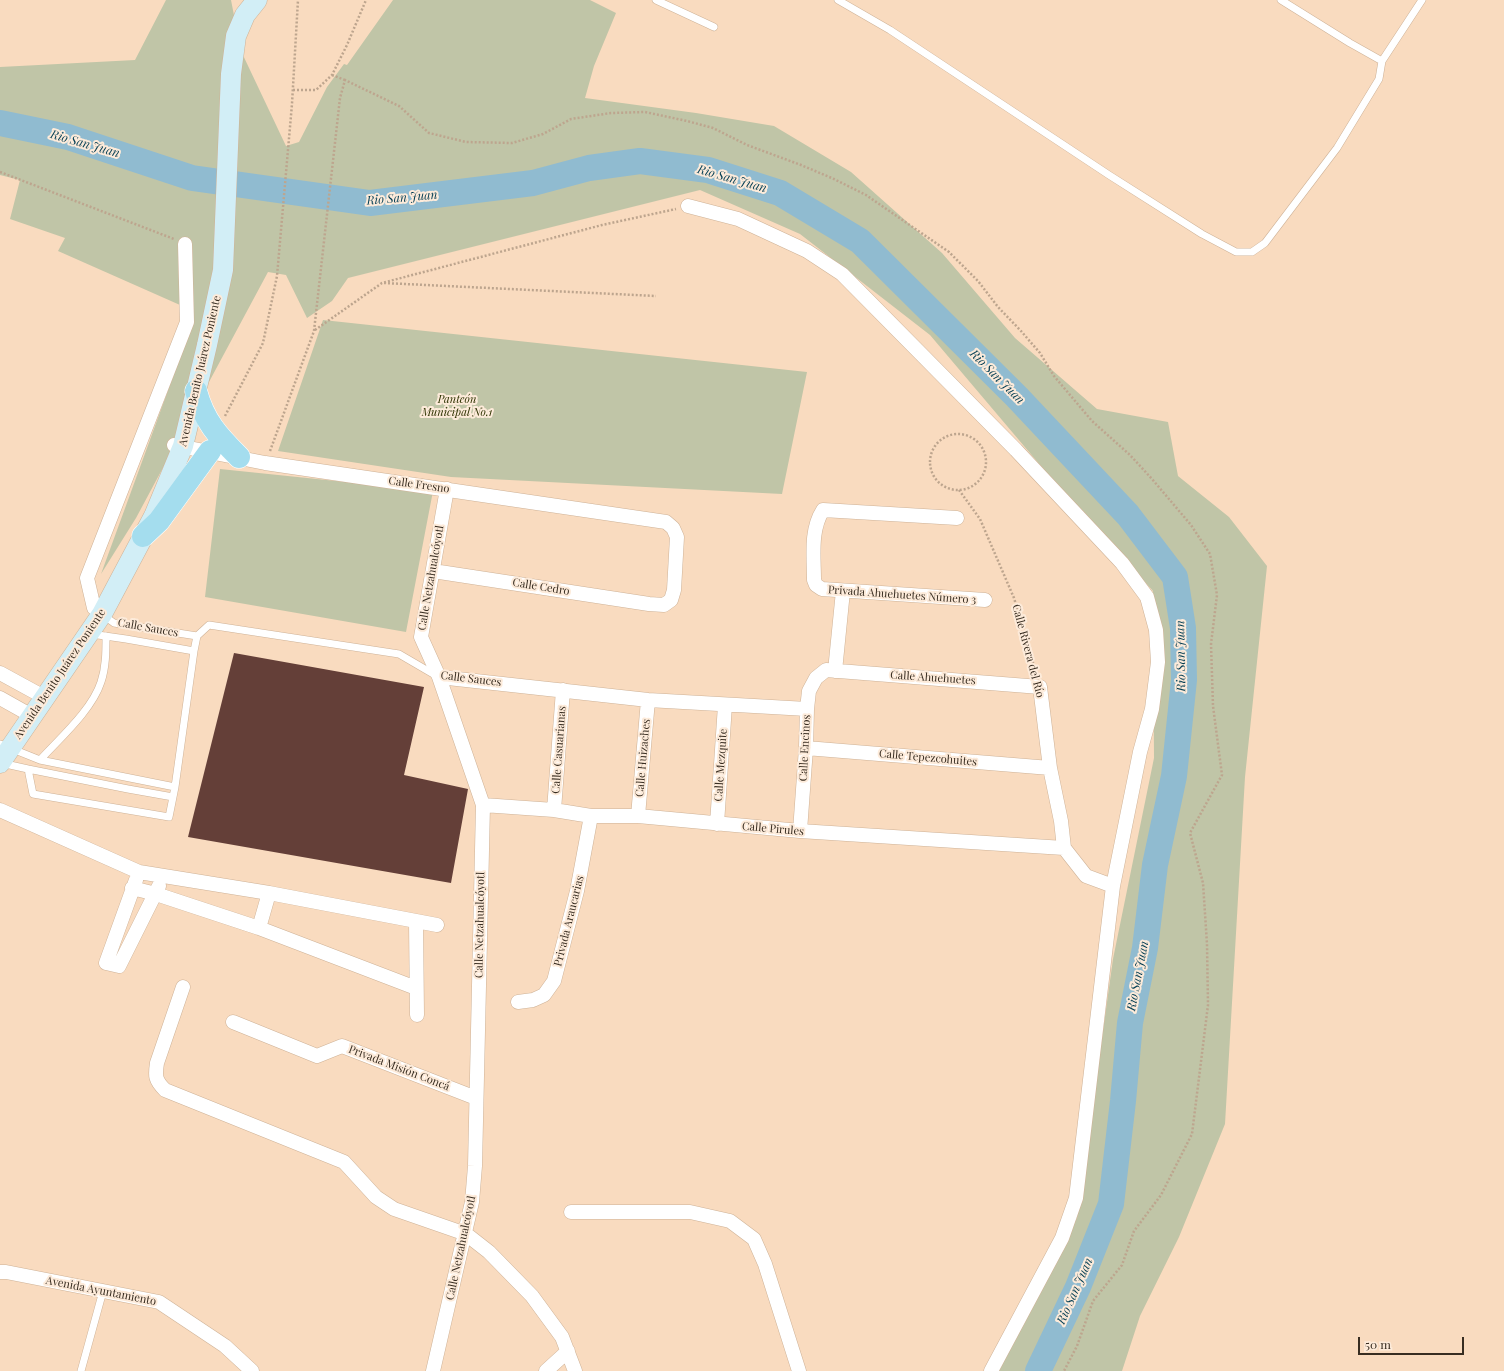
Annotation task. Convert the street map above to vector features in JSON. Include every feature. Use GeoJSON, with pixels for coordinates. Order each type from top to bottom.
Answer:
{"type":"FeatureCollection","features":[{"type":"Feature","properties":{"kind":"main road"},"geometry":{"type":"LineString","coordinates":[[228,75],[236,36],[244,15],[257,0]]}},
{"type":"Feature","properties":{"kind":"main road"},"geometry":{"type":"LineString","coordinates":[[228,75],[230,28],[240,4]]}},
{"type":"Feature","properties":{"kind":"main road","name":"Avenida Benito Juárez Poniente"},"geometry":{"type":"LineString","coordinates":[[2,754],[38,694],[98,611],[154,516],[196,392],[218,271],[228,75]]}},
{"type":"Feature","properties":{"kind":"main road","name":"Avenida Benito Juárez Poniente"},"geometry":{"type":"LineString","coordinates":[[38,694],[98,635],[98,611],[178,445],[196,357],[218,271]]}},
{"type":"Feature","properties":{"kind":"main road"},"geometry":{"type":"LineString","coordinates":[[196,392],[213,442],[239,457]]}},
{"type":"Feature","properties":{"kind":"main road"},"geometry":{"type":"LineString","coordinates":[[143,536],[159,521],[213,442]]}},
{"type":"Feature","properties":{"kind":"street"},"geometry":{"type":"LineString","coordinates":[[688,206],[738,219],[807,252],[842,274],[1021,456],[1122,564],[1147,597],[1156,630],[1158,662],[1152,709],[1140,752],[1113,886],[1076,1198],[1062,1238],[991,1371]]}},
{"type":"Feature","properties":{"kind":"street"},"geometry":{"type":"LineString","coordinates":[[98,611],[87,578],[187,322],[185,244]]}},
{"type":"Feature","properties":{"kind":"street"},"geometry":{"type":"LineString","coordinates":[[178,445],[213,442]]}},
{"type":"Feature","properties":{"kind":"street","name":"Calle Fresno"},"geometry":{"type":"LineString","coordinates":[[239,457],[265,463],[666,522]]}},
{"type":"Feature","properties":{"kind":"street","name":"Calle Netzahualcóyotl"},"geometry":{"type":"LineString","coordinates":[[433,1371],[466,1234],[472,1202],[476,1166],[476,1098],[483,805],[439,677],[421,637],[448,489]]}},
{"type":"Feature","properties":{"kind":"street","name":"Privada Ahuehuetes Número 3"},"geometry":{"type":"LineString","coordinates":[[956,518],[823,510],[815,527],[814,580],[816,585],[822,589],[985,600]]}},
{"type":"Feature","properties":{"kind":"street","name":"Calle Cedro"},"geometry":{"type":"LineString","coordinates":[[433,571],[664,605],[671,600],[674,590],[678,537],[674,528],[666,522]]}},
{"type":"Feature","properties":{"kind":"street"},"geometry":{"type":"LineString","coordinates":[[830,670],[843,591]]}},
{"type":"Feature","properties":{"kind":"street","name":"Calle Ahuehuetes"},"geometry":{"type":"LineString","coordinates":[[830,670],[1040,686]]}},
{"type":"Feature","properties":{"kind":"street","name":"Calle Encinos"},"geometry":{"type":"LineString","coordinates":[[800,831],[809,691],[816,678],[830,670]]}},
{"type":"Feature","properties":{"kind":"street"},"geometry":{"type":"LineString","coordinates":[[0,673],[38,694]]}},
{"type":"Feature","properties":{"kind":"street","name":"Calle Sauces"},"geometry":{"type":"LineString","coordinates":[[439,677],[648,700],[807,709]]}},
{"type":"Feature","properties":{"kind":"street","name":"Calle Rivera del Río"},"geometry":{"type":"LineString","coordinates":[[1040,686],[1050,768],[1061,821],[1064,848]]}},
{"type":"Feature","properties":{"kind":"street","name":"Calle Casuarianas"},"geometry":{"type":"LineString","coordinates":[[554,810],[563,690]]}},
{"type":"Feature","properties":{"kind":"street"},"geometry":{"type":"LineString","coordinates":[[0,698],[26,712]]}},
{"type":"Feature","properties":{"kind":"street","name":"Calle Huizaches"},"geometry":{"type":"LineString","coordinates":[[638,816],[648,700]]}},
{"type":"Feature","properties":{"kind":"street","name":"Calle Mezquite"},"geometry":{"type":"LineString","coordinates":[[717,824],[725,705]]}},
{"type":"Feature","properties":{"kind":"street","name":"Calle Tepezcohuites"},"geometry":{"type":"LineString","coordinates":[[806,748],[1050,768]]}},
{"type":"Feature","properties":{"kind":"street","name":"Calle Pirules"},"geometry":{"type":"LineString","coordinates":[[483,805],[554,810],[591,816],[638,816],[800,831],[1064,848]]}},
{"type":"Feature","properties":{"kind":"street"},"geometry":{"type":"LineString","coordinates":[[0,810],[139,872],[270,893],[437,925]]}},
{"type":"Feature","properties":{"kind":"street","name":"Privada Araucarias"},"geometry":{"type":"LineString","coordinates":[[518,1002],[533,1000],[544,995],[554,981],[578,890],[591,816]]}},
{"type":"Feature","properties":{"kind":"street"},"geometry":{"type":"LineString","coordinates":[[1064,848],[1086,876],[1113,886]]}},
{"type":"Feature","properties":{"kind":"street"},"geometry":{"type":"LineString","coordinates":[[139,872],[106,962],[119,966],[156,894],[162,876]]}},
{"type":"Feature","properties":{"kind":"street"},"geometry":{"type":"LineString","coordinates":[[132,888],[156,894],[259,928],[416,988]]}},
{"type":"Feature","properties":{"kind":"street"},"geometry":{"type":"LineString","coordinates":[[259,928],[270,893]]}},
{"type":"Feature","properties":{"kind":"street"},"geometry":{"type":"LineString","coordinates":[[416,921],[417,1015]]}},
{"type":"Feature","properties":{"kind":"street"},"geometry":{"type":"LineString","coordinates":[[183,987],[156,1063],[155,1072],[157,1082],[165,1090],[344,1162],[376,1197],[394,1208],[466,1234],[489,1252],[532,1296],[562,1337],[575,1371]]}},
{"type":"Feature","properties":{"kind":"street","name":"Privada Misión Concá"},"geometry":{"type":"LineString","coordinates":[[233,1022],[317,1056],[342,1046],[476,1098]]}},
{"type":"Feature","properties":{"kind":"street"},"geometry":{"type":"LineString","coordinates":[[571,1212],[690,1212],[730,1221],[754,1239],[765,1264],[800,1371]]}},
{"type":"Feature","properties":{"kind":"street","name":"Avenida Ayuntamiento"},"geometry":{"type":"LineString","coordinates":[[0,1272],[160,1302],[225,1346],[252,1371]]}},
{"type":"Feature","properties":{"kind":"street"},"geometry":{"type":"LineString","coordinates":[[546,1371],[568,1351]]}},
{"type":"Feature","properties":{"kind":"lane"},"geometry":{"type":"LineString","coordinates":[[656,0],[714,27]]}},
{"type":"Feature","properties":{"kind":"lane"},"geometry":{"type":"LineString","coordinates":[[838,0],[890,30],[1173,216],[1236,252],[1252,252],[1264,244],[1333,154],[1379,79],[1382,61],[1422,0]]}},
{"type":"Feature","properties":{"kind":"lane"},"geometry":{"type":"LineString","coordinates":[[1281,0],[1292,3],[1350,43],[1382,61]]}},
{"type":"Feature","properties":{"kind":"lane","name":"Calle Sauces"},"geometry":{"type":"LineString","coordinates":[[98,611],[114,623],[197,636],[209,625],[399,654],[439,677]]}},
{"type":"Feature","properties":{"kind":"lane"},"geometry":{"type":"LineString","coordinates":[[40,760],[86,710],[101,683],[105,664],[98,635],[194,651]]}},
{"type":"Feature","properties":{"kind":"lane"},"geometry":{"type":"LineString","coordinates":[[28,769],[33,794],[169,817],[176,787],[197,636]]}},
{"type":"Feature","properties":{"kind":"lane"},"geometry":{"type":"LineString","coordinates":[[2,754],[176,787]]}},
{"type":"Feature","properties":{"kind":"lane"},"geometry":{"type":"LineString","coordinates":[[2,754],[28,769],[128,790],[174,797]]}},
{"type":"Feature","properties":{"kind":"lane"},"geometry":{"type":"LineString","coordinates":[[81,1371],[103,1291]]}},
{"type":"Feature","properties":{"kind":"path"},"geometry":{"type":"LineString","coordinates":[[213,442],[263,343],[277,276],[292,104],[298,0]]}},
{"type":"Feature","properties":{"kind":"path"},"geometry":{"type":"LineString","coordinates":[[293,90],[316,90],[332,75],[348,45],[366,0]]}},
{"type":"Feature","properties":{"kind":"path"},"geometry":{"type":"LineString","coordinates":[[332,75],[399,106],[429,133],[466,142],[512,143],[543,134],[571,119],[611,114],[645,112],[713,128],[747,145],[801,165],[866,195],[949,252],[978,281],[1040,353],[1054,376],[1088,415],[1134,460],[1192,525],[1210,554],[1218,595],[1211,644],[1213,706],[1222,775],[1190,833],[1203,883],[1207,944],[1208,1005],[1192,1134],[1161,1195],[1134,1231],[1122,1265],[1093,1301],[1077,1346],[1064,1371]]}},
{"type":"Feature","properties":{"kind":"path"},"geometry":{"type":"LineString","coordinates":[[265,463],[314,330],[317,316],[340,98],[345,80]]}},
{"type":"Feature","properties":{"kind":"path"},"geometry":{"type":"LineString","coordinates":[[0,172],[185,244]]}},
{"type":"Feature","properties":{"kind":"path"},"geometry":{"type":"LineString","coordinates":[[314,330],[382,283],[602,225],[688,206]]}},
{"type":"Feature","properties":{"kind":"path"},"geometry":{"type":"LineString","coordinates":[[382,283],[656,296]]}},
{"type":"Feature","properties":{"kind":"path"},"geometry":{"type":"LineString","coordinates":[[953,434],[971,436],[983,449],[986,458],[986,468],[982,476],[976,483],[968,488],[959,490],[949,489],[941,485],[934,478],[930,469],[929,460],[937,443],[944,437],[953,434]]}},
{"type":"Feature","properties":{"kind":"path","name":"Calle Rivera del Río"},"geometry":{"type":"LineString","coordinates":[[959,490],[980,518],[1014,598],[1040,686]]}},
{"type":"Feature","properties":{"kind":"green space"},"geometry":{"type":"Polygon","coordinates":[[[166,0],[231,0],[241,51],[286,146],[299,142],[327,87],[344,64],[347,65],[393,0],[590,0],[616,13],[594,66],[585,98],[696,113],[774,126],[851,172],[942,253],[1015,338],[1097,409],[1168,422],[1178,476],[1229,517],[1267,566],[1245,777],[1225,1124],[1179,1237],[1140,1316],[1122,1371],[996,1371],[1028,1305],[1077,1218],[1113,959],[1154,758],[1153,591],[1057,485],[930,335],[800,234],[700,190],[348,278],[332,301],[307,318],[286,275],[268,272],[136,518],[101,574],[193,322],[180,305],[58,251],[65,238],[10,219],[20,180],[0,175],[0,67],[135,60],[166,0]]]}},
{"type":"Feature","properties":{"kind":"green space","name":"Panteón Municipal No.1"},"geometry":{"type":"Polygon","coordinates":[[[323,320],[807,372],[782,494],[451,477],[278,451],[323,320]]]}},
{"type":"Feature","properties":{"kind":"green space"},"geometry":{"type":"Polygon","coordinates":[[[220,469],[433,491],[406,632],[205,597],[220,469]]]}},
{"type":"Feature","properties":{"kind":"building"},"geometry":{"type":"Polygon","coordinates":[[[234,653],[424,687],[404,775],[468,789],[451,883],[188,837],[234,653]]]}},
{"type":"Feature","properties":{"kind":"waterway","name":"Rio San Juan"},"geometry":{"type":"LineString","coordinates":[[0,123],[68,137],[192,178],[370,203],[533,183],[589,168],[640,161],[708,170],[780,193],[860,241],[1017,397],[1128,515],[1175,577],[1183,628],[1184,680],[1174,776],[1155,865],[1145,948],[1130,1023],[1111,1204],[1078,1287],[1038,1371]]}}]}
